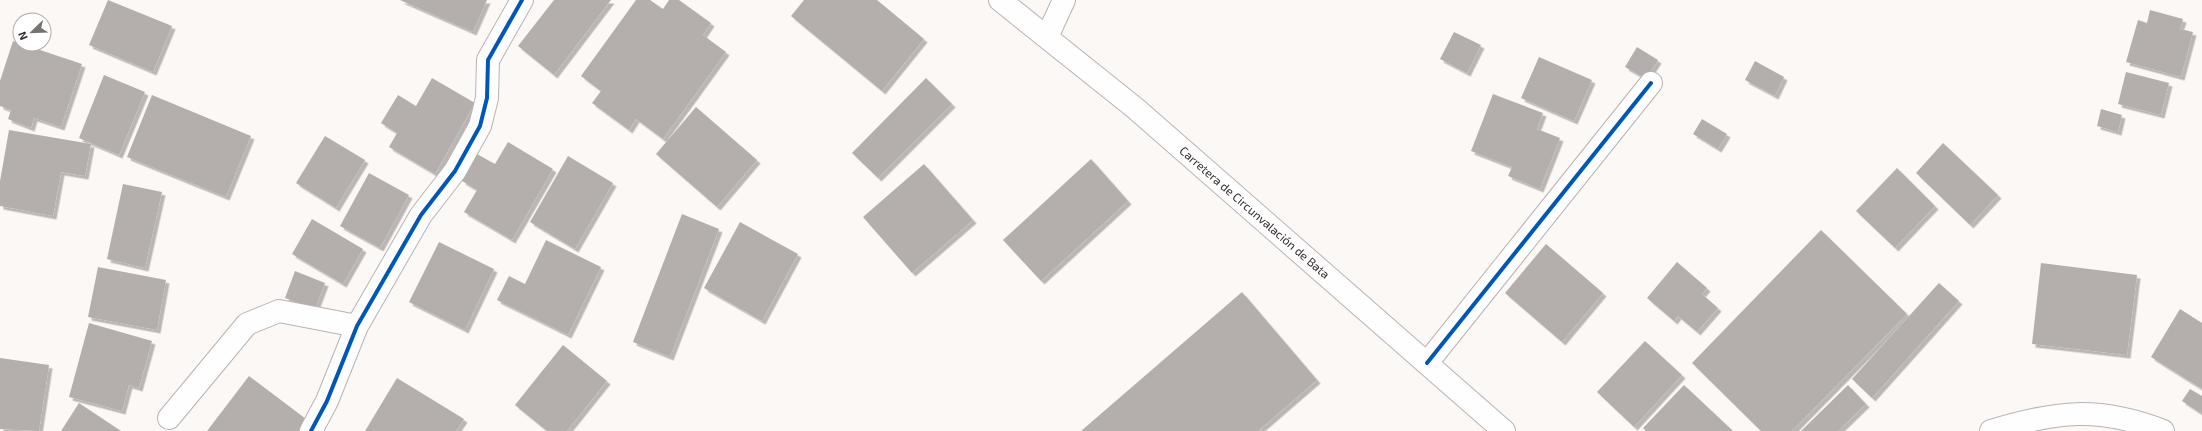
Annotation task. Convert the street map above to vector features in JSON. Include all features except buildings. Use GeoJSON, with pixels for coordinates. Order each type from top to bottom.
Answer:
{"type":"FeatureCollection","features":[{"type":"Feature","properties":{"kind":"street"},"geometry":{"type":"LineString","coordinates":[[311,431],[327,401],[357,326],[421,215],[455,171],[480,126],[487,98],[488,60],[522,0]]}},
{"type":"Feature","properties":{"kind":"street","name":"Carretera de Circunvalación de Bata"},"geometry":{"type":"LineString","coordinates":[[1000,0],[1135,108],[1504,431]]}},
{"type":"Feature","properties":{"kind":"street"},"geometry":{"type":"LineString","coordinates":[[1047,37],[1064,0]]}},
{"type":"Feature","properties":{"kind":"street"},"geometry":{"type":"LineString","coordinates":[[1427,363],[1651,83]]}},
{"type":"Feature","properties":{"kind":"street"},"geometry":{"type":"LineString","coordinates":[[169,418],[247,324],[279,311],[357,326]]}},
{"type":"Feature","properties":{"kind":"street"},"geometry":{"type":"LineString","coordinates":[[1991,431],[2032,418],[2056,415],[2099,414],[2142,423],[2163,431]]}},
{"type":"Feature","properties":{"kind":"cycle path"},"geometry":{"type":"LineString","coordinates":[[311,431],[327,401],[357,326],[421,215],[455,171],[480,126],[487,98],[488,60],[522,0]]}},
{"type":"Feature","properties":{"kind":"cycle path"},"geometry":{"type":"LineString","coordinates":[[1427,363],[1651,83]]}}]}
